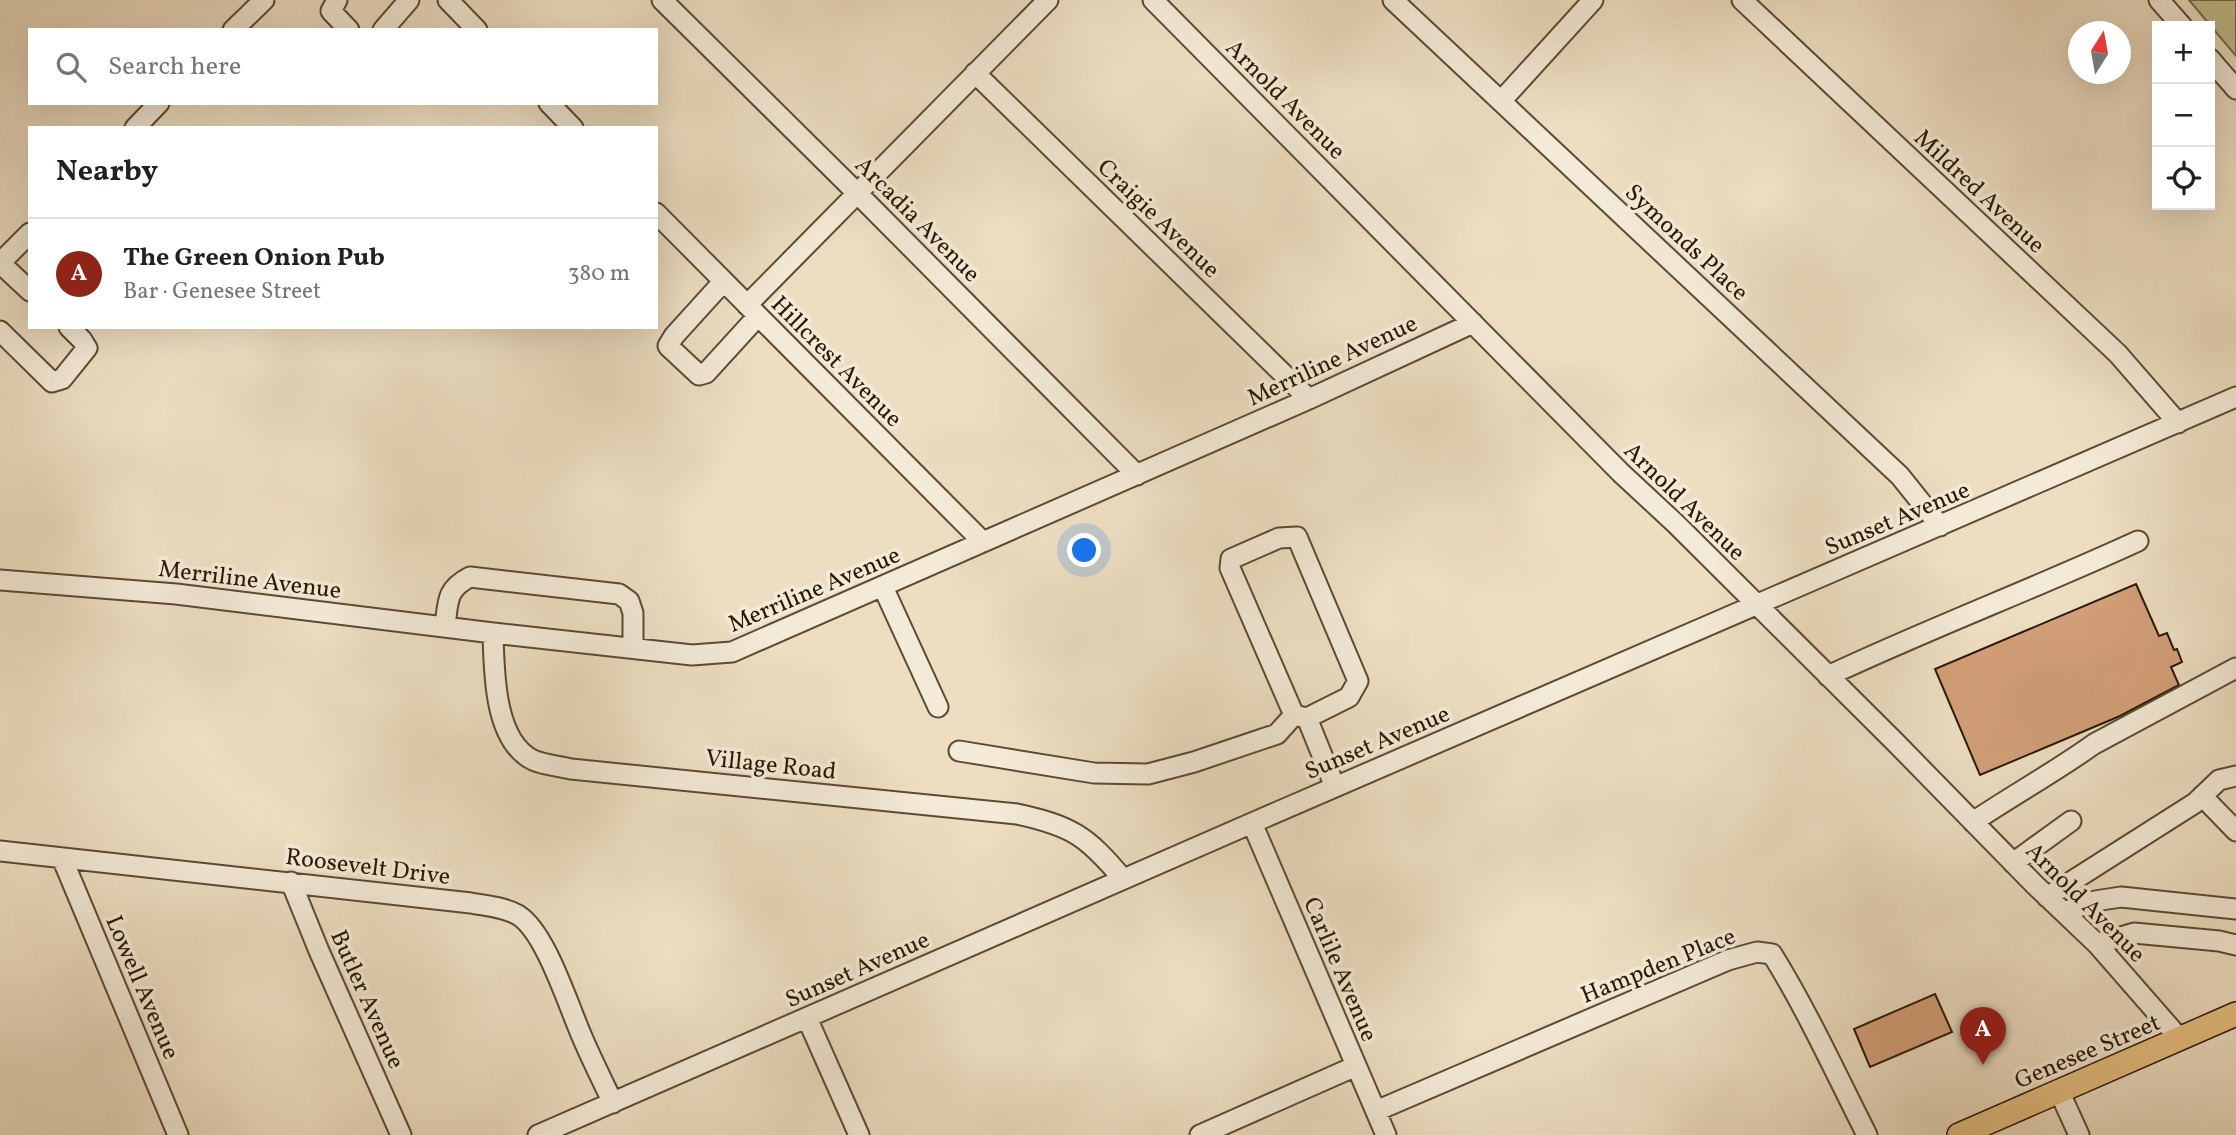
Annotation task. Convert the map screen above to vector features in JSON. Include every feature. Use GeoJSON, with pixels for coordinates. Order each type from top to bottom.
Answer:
{"type":"FeatureCollection","features":[{"type":"Feature","properties":{"kind":"main road","name":"Genesee Street"},"geometry":{"type":"LineString","coordinates":[[1959,1135],[2236,1014]]}},
{"type":"Feature","properties":{"kind":"street"},"geometry":{"type":"LineString","coordinates":[[235,28],[264,0]]}},
{"type":"Feature","properties":{"kind":"street"},"geometry":{"type":"LineString","coordinates":[[337,0],[331,11],[347,28]]}},
{"type":"Feature","properties":{"kind":"street"},"geometry":{"type":"LineString","coordinates":[[385,28],[409,0]]}},
{"type":"Feature","properties":{"kind":"street"},"geometry":{"type":"LineString","coordinates":[[448,0],[475,28]]}},
{"type":"Feature","properties":{"kind":"street","name":"Arcadia Avenue"},"geometry":{"type":"LineString","coordinates":[[662,0],[1137,475]]}},
{"type":"Feature","properties":{"kind":"street"},"geometry":{"type":"LineString","coordinates":[[723,282],[674,335],[668,346],[699,375],[706,373],[752,311],[857,193],[1048,0]]}},
{"type":"Feature","properties":{"kind":"street","name":"Arnold Avenue"},"geometry":{"type":"LineString","coordinates":[[1153,0],[1621,473],[1676,524],[2097,944],[2180,1039]]}},
{"type":"Feature","properties":{"kind":"street","name":"Symonds Place"},"geometry":{"type":"LineString","coordinates":[[1394,0],[1900,476],[1940,526]]}},
{"type":"Feature","properties":{"kind":"street"},"geometry":{"type":"LineString","coordinates":[[1502,100],[1593,0]]}},
{"type":"Feature","properties":{"kind":"street","name":"Mildred Avenue"},"geometry":{"type":"LineString","coordinates":[[1742,0],[2118,355],[2178,423]]}},
{"type":"Feature","properties":{"kind":"street"},"geometry":{"type":"LineString","coordinates":[[2159,0],[2178,21]]}},
{"type":"Feature","properties":{"kind":"street"},"geometry":{"type":"LineString","coordinates":[[2215,65],[2236,89]]}},
{"type":"Feature","properties":{"kind":"street","name":"Craigie Avenue"},"geometry":{"type":"LineString","coordinates":[[975,73],[1309,399]]}},
{"type":"Feature","properties":{"kind":"street"},"geometry":{"type":"LineString","coordinates":[[137,126],[157,105]]}},
{"type":"Feature","properties":{"kind":"street"},"geometry":{"type":"LineString","coordinates":[[551,105],[571,126]]}},
{"type":"Feature","properties":{"kind":"street","name":"Hillcrest Avenue"},"geometry":{"type":"LineString","coordinates":[[658,215],[983,542]]}},
{"type":"Feature","properties":{"kind":"street"},"geometry":{"type":"LineString","coordinates":[[28,235],[0,263],[28,289]]}},
{"type":"Feature","properties":{"kind":"street","name":"Merriline Avenue"},"geometry":{"type":"LineString","coordinates":[[0,580],[176,594],[692,655],[732,652],[1309,399],[1473,323]]}},
{"type":"Feature","properties":{"kind":"street"},"geometry":{"type":"LineString","coordinates":[[0,331],[52,382],[62,379],[87,348],[71,329]]}},
{"type":"Feature","properties":{"kind":"street","name":"Sunset Avenue"},"geometry":{"type":"LineString","coordinates":[[538,1135],[1123,878],[2236,397]]}},
{"type":"Feature","properties":{"kind":"street"},"geometry":{"type":"LineString","coordinates":[[959,751],[1094,773],[1148,774],[1194,762],[1277,734],[1300,717],[1349,697],[1358,681],[1297,537],[1279,538],[1231,559],[1230,568],[1300,717],[1335,787]]}},
{"type":"Feature","properties":{"kind":"street"},"geometry":{"type":"LineString","coordinates":[[1828,676],[2138,541]]}},
{"type":"Feature","properties":{"kind":"street"},"geometry":{"type":"LineString","coordinates":[[445,627],[449,596],[458,583],[470,577],[498,580],[619,594],[629,601],[633,614],[634,648]]}},
{"type":"Feature","properties":{"kind":"street"},"geometry":{"type":"LineString","coordinates":[[883,587],[938,707]]}},
{"type":"Feature","properties":{"kind":"street","name":"Village Road"},"geometry":{"type":"LineString","coordinates":[[493,633],[494,668],[502,719],[513,743],[535,761],[571,769],[1017,814],[1053,822],[1072,831],[1101,853],[1123,878]]}},
{"type":"Feature","properties":{"kind":"street"},"geometry":{"type":"LineString","coordinates":[[1973,822],[2094,744],[2236,668]]}},
{"type":"Feature","properties":{"kind":"street"},"geometry":{"type":"LineString","coordinates":[[2047,897],[2194,803],[2218,780],[2236,776]]}},
{"type":"Feature","properties":{"kind":"street"},"geometry":{"type":"LineString","coordinates":[[2202,796],[2236,831]]}},
{"type":"Feature","properties":{"kind":"street"},"geometry":{"type":"LineString","coordinates":[[2013,863],[2071,821]]}},
{"type":"Feature","properties":{"kind":"street","name":"Carlile Avenue"},"geometry":{"type":"LineString","coordinates":[[1252,822],[1386,1135]]}},
{"type":"Feature","properties":{"kind":"street","name":"Roosevelt Drive"},"geometry":{"type":"LineString","coordinates":[[0,851],[291,882],[503,909],[519,916],[534,930],[613,1103]]}},
{"type":"Feature","properties":{"kind":"street","name":"Lowell Avenue"},"geometry":{"type":"LineString","coordinates":[[62,858],[178,1135]]}},
{"type":"Feature","properties":{"kind":"street","name":"Butler Avenue"},"geometry":{"type":"LineString","coordinates":[[291,882],[401,1135]]}},
{"type":"Feature","properties":{"kind":"street"},"geometry":{"type":"LineString","coordinates":[[2064,912],[2095,901],[2121,897],[2236,909]]}},
{"type":"Feature","properties":{"kind":"street"},"geometry":{"type":"LineString","coordinates":[[2097,944],[2134,933],[2219,941],[2236,946]]}},
{"type":"Feature","properties":{"kind":"street","name":"Hampden Place"},"geometry":{"type":"LineString","coordinates":[[1376,1111],[1728,960],[1757,952],[1772,954],[1800,999],[1867,1135]]}},
{"type":"Feature","properties":{"kind":"street"},"geometry":{"type":"LineString","coordinates":[[807,1018],[859,1135]]}},
{"type":"Feature","properties":{"kind":"street"},"geometry":{"type":"LineString","coordinates":[[1200,1135],[1356,1066]]}},
{"type":"Feature","properties":{"kind":"street"},"geometry":{"type":"LineString","coordinates":[[2059,1091],[2079,1135]]}},
{"type":"Feature","properties":{"kind":"shaded area"},"geometry":{"type":"Polygon","coordinates":[[[2189,0],[2236,0],[2236,56],[2215,31],[2215,21],[2207,21],[2189,0]]]}},
{"type":"Feature","properties":{"kind":"building"},"geometry":{"type":"Polygon","coordinates":[[[2136,584],[2159,636],[2167,633],[2174,650],[2177,649],[2182,662],[2171,667],[2179,685],[2120,716],[1980,775],[1935,669],[2136,584]]]}},
{"type":"Feature","properties":{"kind":"building"},"geometry":{"type":"Polygon","coordinates":[[[1935,994],[1952,1032],[1870,1067],[1854,1029],[1935,994]]]}},
{"type":"Feature","properties":{"kind":"place","name":"The Green Onion Pub"},"geometry":{"type":"Point","coordinates":[1983,1065]}}]}
